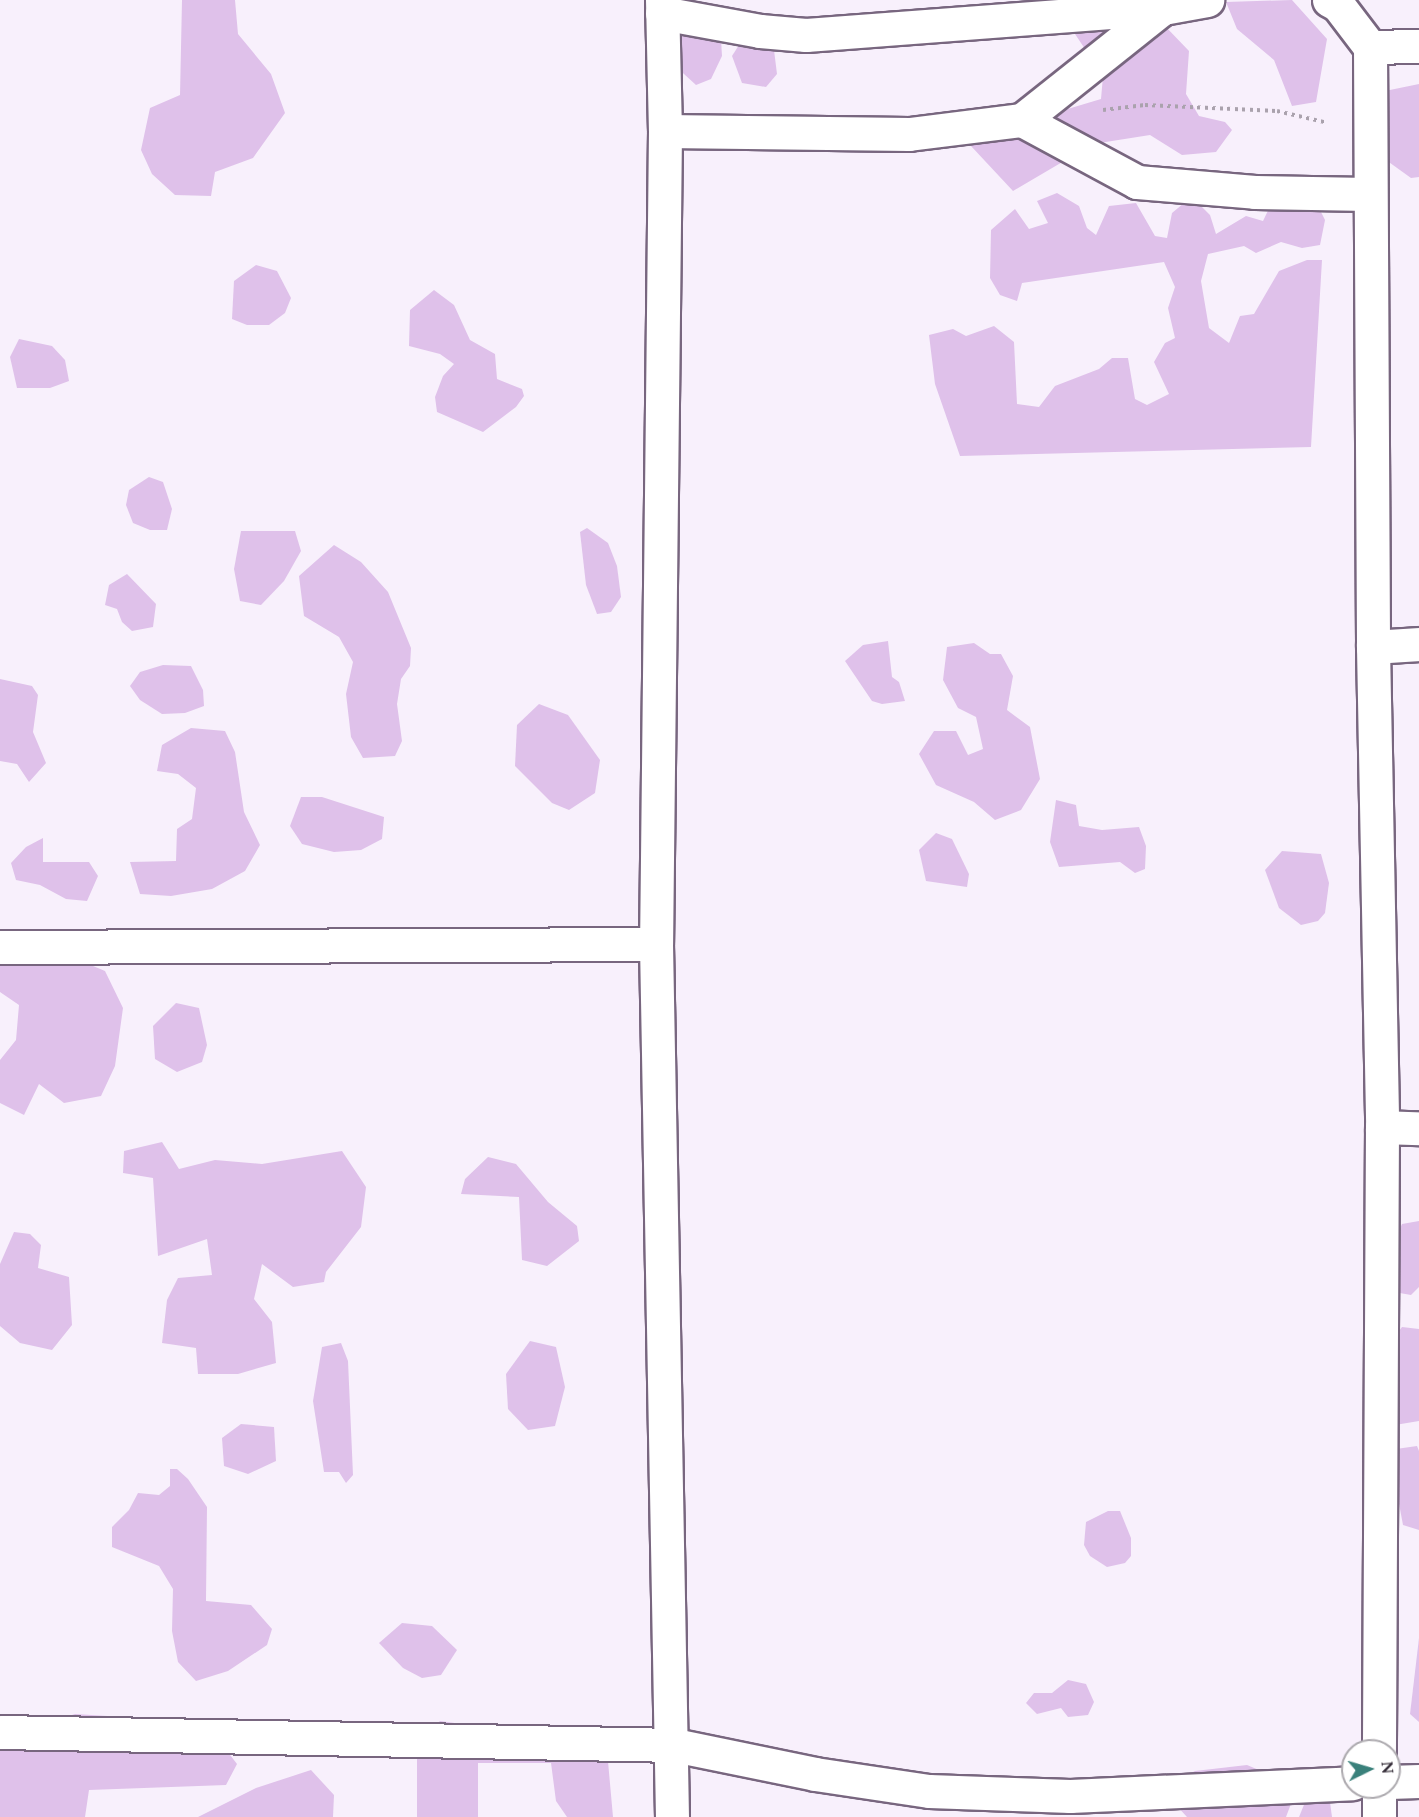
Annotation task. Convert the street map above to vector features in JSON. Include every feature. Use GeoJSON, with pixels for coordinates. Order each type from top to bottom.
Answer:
{"type":"FeatureCollection","features":[{"type":"Feature","properties":{"kind":"street"},"geometry":{"type":"LineString","coordinates":[[672,1817],[674,1745],[656,944],[665,131],[662,7],[760,31],[806,35],[1163,9],[1207,0]]}},
{"type":"Feature","properties":{"kind":"street"},"geometry":{"type":"LineString","coordinates":[[1329,0],[1338,5],[1370,46],[1368,194],[1373,647],[1382,1127],[1379,1739]]}},
{"type":"Feature","properties":{"kind":"street"},"geometry":{"type":"LineString","coordinates":[[665,131],[909,134],[1022,120],[1163,9]]}},
{"type":"Feature","properties":{"kind":"street"},"geometry":{"type":"LineString","coordinates":[[1370,46],[1419,46]]}},
{"type":"Feature","properties":{"kind":"street"},"geometry":{"type":"LineString","coordinates":[[1022,120],[1137,182],[1255,192],[1368,194]]}},
{"type":"Feature","properties":{"kind":"street"},"geometry":{"type":"LineString","coordinates":[[1373,647],[1419,644]]}},
{"type":"Feature","properties":{"kind":"street"},"geometry":{"type":"LineString","coordinates":[[0,947],[656,944]]}},
{"type":"Feature","properties":{"kind":"street"},"geometry":{"type":"LineString","coordinates":[[1382,1127],[1419,1128]]}},
{"type":"Feature","properties":{"kind":"street"},"geometry":{"type":"LineString","coordinates":[[0,1732],[674,1745],[815,1774],[929,1791],[1070,1796],[1341,1784]]}},
{"type":"Feature","properties":{"kind":"street"},"geometry":{"type":"LineString","coordinates":[[1401,1782],[1419,1781]]}},
{"type":"Feature","properties":{"kind":"street"},"geometry":{"type":"LineString","coordinates":[[1379,1799],[1379,1817]]}},
{"type":"Feature","properties":{"kind":"path"},"geometry":{"type":"LineString","coordinates":[[1100,111],[1145,105],[1277,111],[1368,132]]}},
{"type":"Feature","properties":{"kind":"shaded area"},"geometry":{"type":"Polygon","coordinates":[[[182,0],[235,0],[238,34],[271,74],[285,113],[253,158],[215,172],[211,196],[175,195],[152,174],[141,150],[150,108],[180,95],[182,0]]]}},
{"type":"Feature","properties":{"kind":"shaded area"},"geometry":{"type":"Polygon","coordinates":[[[1292,0],[1327,39],[1316,102],[1292,106],[1274,60],[1237,29],[1226,2],[1292,0]]]}},
{"type":"Feature","properties":{"kind":"shaded area"},"geometry":{"type":"Polygon","coordinates":[[[685,21],[721,39],[722,56],[711,79],[696,85],[672,63],[671,42],[685,21]]]}},
{"type":"Feature","properties":{"kind":"shaded area"},"geometry":{"type":"Polygon","coordinates":[[[1164,25],[1189,51],[1186,94],[1199,116],[1225,122],[1232,130],[1216,152],[1182,155],[1150,135],[1093,144],[1013,191],[971,146],[979,123],[1008,120],[1022,97],[1061,111],[1101,99],[1103,76],[1071,28],[1164,25]]]}},
{"type":"Feature","properties":{"kind":"shaded area"},"geometry":{"type":"Polygon","coordinates":[[[751,26],[772,34],[777,74],[766,87],[742,83],[732,56],[751,26]]]}},
{"type":"Feature","properties":{"kind":"shaded area"},"geometry":{"type":"Polygon","coordinates":[[[1419,84],[1419,177],[1411,178],[1386,160],[1384,148],[1389,125],[1385,91],[1419,84]]]}},
{"type":"Feature","properties":{"kind":"shaded area"},"geometry":{"type":"Polygon","coordinates":[[[1057,193],[1079,206],[1087,228],[1096,235],[1109,206],[1136,203],[1155,236],[1167,238],[1172,213],[1184,203],[1197,202],[1210,215],[1216,234],[1246,216],[1263,221],[1274,198],[1316,202],[1325,220],[1320,245],[1302,248],[1281,242],[1256,253],[1244,246],[1208,254],[1201,281],[1209,328],[1229,343],[1240,316],[1254,314],[1279,271],[1307,260],[1322,260],[1311,447],[960,456],[935,384],[929,335],[953,329],[966,336],[994,326],[1014,342],[1017,404],[1039,407],[1055,386],[1099,369],[1112,358],[1128,358],[1135,399],[1147,405],[1169,394],[1154,362],[1165,343],[1175,338],[1168,308],[1175,287],[1164,262],[1022,283],[1017,301],[1000,295],[990,278],[991,230],[1015,209],[1029,229],[1048,223],[1037,201],[1057,193]]]}},
{"type":"Feature","properties":{"kind":"shaded area"},"geometry":{"type":"Polygon","coordinates":[[[256,265],[277,271],[291,298],[285,313],[269,325],[247,325],[232,319],[234,281],[256,265]]]}},
{"type":"Feature","properties":{"kind":"shaded area"},"geometry":{"type":"Polygon","coordinates":[[[434,290],[454,305],[470,340],[495,354],[497,379],[522,389],[524,396],[516,407],[483,432],[437,412],[435,397],[443,376],[454,364],[440,354],[409,346],[410,310],[434,290]]]}},
{"type":"Feature","properties":{"kind":"shaded area"},"geometry":{"type":"Polygon","coordinates":[[[19,339],[52,346],[65,360],[69,381],[50,388],[17,388],[10,357],[19,339]]]}},
{"type":"Feature","properties":{"kind":"shaded area"},"geometry":{"type":"Polygon","coordinates":[[[149,477],[163,482],[172,509],[167,530],[150,530],[133,523],[126,505],[129,490],[149,477]]]}},
{"type":"Feature","properties":{"kind":"shaded area"},"geometry":{"type":"Polygon","coordinates":[[[587,528],[608,543],[617,566],[621,597],[611,612],[597,614],[586,585],[580,532],[587,528]]]}},
{"type":"Feature","properties":{"kind":"shaded area"},"geometry":{"type":"Polygon","coordinates":[[[241,531],[295,531],[301,551],[284,581],[261,605],[240,601],[234,569],[241,531]]]}},
{"type":"Feature","properties":{"kind":"shaded area"},"geometry":{"type":"Polygon","coordinates":[[[334,545],[361,562],[388,592],[411,648],[410,666],[401,679],[397,704],[402,741],[395,756],[363,758],[351,737],[346,694],[353,662],[339,637],[304,616],[299,576],[334,545]]]}},
{"type":"Feature","properties":{"kind":"shaded area"},"geometry":{"type":"Polygon","coordinates":[[[127,574],[156,604],[153,627],[132,631],[122,622],[117,609],[105,605],[109,585],[127,574]]]}},
{"type":"Feature","properties":{"kind":"shaded area"},"geometry":{"type":"Polygon","coordinates":[[[888,641],[892,677],[899,682],[905,701],[882,704],[872,701],[845,661],[863,645],[888,641]]]}},
{"type":"Feature","properties":{"kind":"shaded area"},"geometry":{"type":"Polygon","coordinates":[[[974,643],[990,654],[1001,654],[1013,676],[1007,710],[1030,727],[1040,779],[1021,810],[995,820],[974,802],[936,785],[919,754],[934,731],[956,731],[968,755],[983,749],[976,717],[958,708],[943,680],[947,647],[974,643]]]}},
{"type":"Feature","properties":{"kind":"shaded area"},"geometry":{"type":"Polygon","coordinates":[[[163,665],[191,666],[203,690],[204,706],[185,713],[162,714],[140,700],[130,686],[140,672],[163,665]]]}},
{"type":"Feature","properties":{"kind":"shaded area"},"geometry":{"type":"Polygon","coordinates":[[[0,679],[32,686],[38,695],[33,732],[46,763],[29,782],[17,764],[0,761],[0,679]]]}},
{"type":"Feature","properties":{"kind":"shaded area"},"geometry":{"type":"Polygon","coordinates":[[[539,704],[568,715],[600,760],[595,793],[569,810],[552,803],[515,766],[517,725],[539,704]]]}},
{"type":"Feature","properties":{"kind":"shaded area"},"geometry":{"type":"Polygon","coordinates":[[[191,728],[225,731],[235,752],[244,812],[260,845],[245,871],[212,889],[171,896],[140,894],[130,862],[176,861],[177,829],[192,819],[196,788],[178,774],[157,771],[162,745],[191,728]]]}},
{"type":"Feature","properties":{"kind":"shaded area"},"geometry":{"type":"Polygon","coordinates":[[[301,797],[322,797],[384,817],[382,839],[361,850],[334,852],[302,844],[290,826],[301,797]]]}},
{"type":"Feature","properties":{"kind":"shaded area"},"geometry":{"type":"Polygon","coordinates":[[[1056,800],[1076,805],[1079,826],[1102,830],[1139,827],[1146,846],[1145,869],[1135,873],[1120,862],[1059,867],[1050,842],[1056,800]]]}},
{"type":"Feature","properties":{"kind":"shaded area"},"geometry":{"type":"Polygon","coordinates":[[[936,833],[952,839],[969,874],[967,887],[926,881],[919,850],[936,833]]]}},
{"type":"Feature","properties":{"kind":"shaded area"},"geometry":{"type":"Polygon","coordinates":[[[43,838],[43,862],[89,862],[98,876],[87,901],[66,899],[40,885],[16,880],[11,863],[26,847],[43,838]]]}},
{"type":"Feature","properties":{"kind":"shaded area"},"geometry":{"type":"Polygon","coordinates":[[[1282,851],[1321,854],[1329,883],[1325,913],[1318,921],[1301,925],[1279,908],[1265,870],[1282,851]]]}},
{"type":"Feature","properties":{"kind":"shaded area"},"geometry":{"type":"Polygon","coordinates":[[[74,958],[105,971],[123,1008],[115,1066],[101,1096],[64,1103],[39,1084],[24,1115],[0,1103],[0,1060],[16,1040],[19,1005],[0,992],[0,959],[74,958]]]}},
{"type":"Feature","properties":{"kind":"shaded area"},"geometry":{"type":"Polygon","coordinates":[[[176,1003],[199,1008],[207,1045],[202,1062],[177,1072],[155,1059],[153,1026],[176,1003]]]}},
{"type":"Feature","properties":{"kind":"shaded area"},"geometry":{"type":"Polygon","coordinates":[[[162,1142],[179,1169],[215,1160],[262,1164],[342,1151],[366,1187],[361,1227],[326,1272],[324,1282],[293,1287],[262,1264],[254,1299],[272,1322],[276,1363],[238,1374],[198,1374],[196,1348],[162,1343],[167,1300],[178,1278],[212,1275],[207,1239],[158,1256],[153,1178],[123,1173],[124,1151],[162,1142]]]}},
{"type":"Feature","properties":{"kind":"shaded area"},"geometry":{"type":"Polygon","coordinates":[[[488,1157],[516,1164],[548,1202],[577,1226],[579,1241],[547,1266],[522,1260],[519,1197],[461,1194],[465,1179],[488,1157]]]}},
{"type":"Feature","properties":{"kind":"shaded area"},"geometry":{"type":"Polygon","coordinates":[[[1419,1221],[1419,1287],[1411,1295],[1383,1290],[1391,1247],[1402,1224],[1419,1221]]]}},
{"type":"Feature","properties":{"kind":"shaded area"},"geometry":{"type":"Polygon","coordinates":[[[14,1232],[30,1234],[41,1245],[38,1268],[69,1277],[72,1325],[52,1350],[20,1343],[0,1326],[0,1264],[14,1232]]]}},
{"type":"Feature","properties":{"kind":"shaded area"},"geometry":{"type":"Polygon","coordinates":[[[1402,1327],[1419,1329],[1419,1421],[1395,1425],[1386,1348],[1402,1327]]]}},
{"type":"Feature","properties":{"kind":"shaded area"},"geometry":{"type":"Polygon","coordinates":[[[530,1341],[556,1347],[565,1387],[555,1426],[528,1430],[508,1409],[506,1374],[530,1341]]]}},
{"type":"Feature","properties":{"kind":"shaded area"},"geometry":{"type":"Polygon","coordinates":[[[341,1343],[348,1361],[353,1475],[346,1483],[339,1472],[324,1472],[313,1401],[322,1347],[341,1343]]]}},
{"type":"Feature","properties":{"kind":"shaded area"},"geometry":{"type":"Polygon","coordinates":[[[241,1424],[274,1427],[276,1461],[248,1474],[224,1466],[222,1438],[241,1424]]]}},
{"type":"Feature","properties":{"kind":"shaded area"},"geometry":{"type":"Polygon","coordinates":[[[1417,1446],[1419,1451],[1419,1530],[1403,1525],[1389,1450],[1417,1446]]]}},
{"type":"Feature","properties":{"kind":"shaded area"},"geometry":{"type":"Polygon","coordinates":[[[170,1469],[177,1469],[188,1479],[207,1507],[206,1601],[251,1605],[272,1629],[267,1645],[228,1671],[196,1681],[178,1662],[172,1631],[173,1589],[159,1566],[112,1547],[112,1527],[129,1510],[138,1493],[159,1495],[170,1486],[170,1469]]]}},
{"type":"Feature","properties":{"kind":"shaded area"},"geometry":{"type":"Polygon","coordinates":[[[1108,1511],[1120,1511],[1131,1538],[1131,1556],[1125,1563],[1107,1567],[1090,1556],[1084,1545],[1086,1522],[1108,1511]]]}},
{"type":"Feature","properties":{"kind":"shaded area"},"geometry":{"type":"Polygon","coordinates":[[[402,1623],[432,1626],[457,1650],[441,1675],[422,1678],[403,1668],[379,1643],[402,1623]]]}},
{"type":"Feature","properties":{"kind":"shaded area"},"geometry":{"type":"Polygon","coordinates":[[[1419,1638],[1419,1722],[1410,1714],[1419,1638]]]}},
{"type":"Feature","properties":{"kind":"shaded area"},"geometry":{"type":"Polygon","coordinates":[[[1068,1680],[1086,1684],[1094,1702],[1088,1715],[1068,1717],[1061,1708],[1037,1714],[1026,1703],[1034,1693],[1052,1693],[1068,1680]]]}},
{"type":"Feature","properties":{"kind":"shaded area"},"geometry":{"type":"Polygon","coordinates":[[[75,1714],[205,1722],[237,1764],[226,1785],[89,1790],[85,1817],[0,1817],[0,1739],[75,1714]]]}},
{"type":"Feature","properties":{"kind":"shaded area"},"geometry":{"type":"Polygon","coordinates":[[[440,1721],[462,1724],[456,1745],[606,1739],[613,1817],[567,1817],[556,1801],[551,1763],[478,1763],[478,1817],[417,1817],[417,1742],[440,1721]]]}},
{"type":"Feature","properties":{"kind":"shaded area"},"geometry":{"type":"Polygon","coordinates":[[[1247,1765],[1273,1776],[1292,1801],[1286,1817],[1187,1817],[1176,1805],[1182,1778],[1195,1771],[1247,1765]]]}},
{"type":"Feature","properties":{"kind":"shaded area"},"geometry":{"type":"Polygon","coordinates":[[[311,1770],[334,1795],[333,1817],[198,1817],[256,1788],[311,1770]]]}},
{"type":"Feature","properties":{"kind":"shaded area"},"geometry":{"type":"Polygon","coordinates":[[[1308,1795],[1330,1802],[1332,1817],[1299,1817],[1308,1795]]]}}]}
